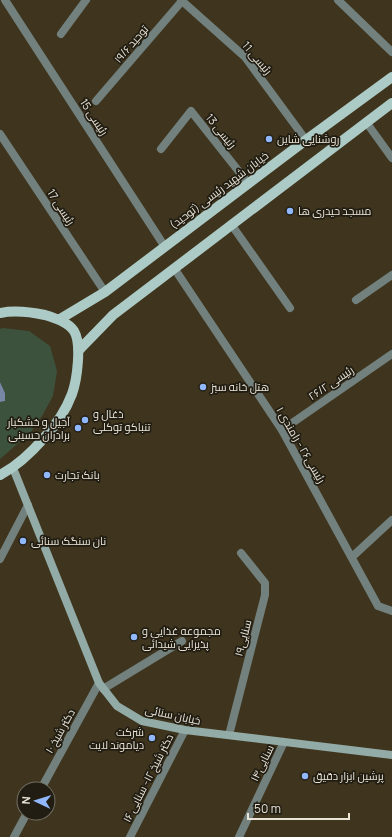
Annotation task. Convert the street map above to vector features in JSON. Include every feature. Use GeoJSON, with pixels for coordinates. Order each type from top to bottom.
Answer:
{"type":"FeatureCollection","features":[{"type":"Feature","properties":{"kind":"main road","name":"خیابان شهید رئیسی (توحید)"},"geometry":{"type":"LineString","coordinates":[[60,319],[104,292],[248,183],[392,77]]}},
{"type":"Feature","properties":{"kind":"main road"},"geometry":{"type":"LineString","coordinates":[[79,350],[113,315],[230,224],[392,104]]}},
{"type":"Feature","properties":{"kind":"main road"},"geometry":{"type":"LineString","coordinates":[[0,313],[11,311],[60,319],[74,331],[79,350],[72,394],[59,418],[45,438],[13,468],[0,475]]}},
{"type":"Feature","properties":{"kind":"street","name":"رئیسی 15"},"geometry":{"type":"LineString","coordinates":[[5,0],[165,247]]}},
{"type":"Feature","properties":{"kind":"street"},"geometry":{"type":"LineString","coordinates":[[61,34],[86,0]]}},
{"type":"Feature","properties":{"kind":"street"},"geometry":{"type":"LineString","coordinates":[[338,0],[392,52]]}},
{"type":"Feature","properties":{"kind":"street","name":"توحید ۱۹/۶"},"geometry":{"type":"LineString","coordinates":[[96,101],[182,1]]}},
{"type":"Feature","properties":{"kind":"street","name":"رئیسی 11"},"geometry":{"type":"LineString","coordinates":[[182,1],[245,56],[306,140]]}},
{"type":"Feature","properties":{"kind":"street","name":"رئیسی 13"},"geometry":{"type":"LineString","coordinates":[[161,149],[191,111],[248,183]]}},
{"type":"Feature","properties":{"kind":"street"},"geometry":{"type":"LineString","coordinates":[[366,122],[392,158]]}},
{"type":"Feature","properties":{"kind":"street","name":"رئیسی 17"},"geometry":{"type":"LineString","coordinates":[[0,134],[104,292]]}},
{"type":"Feature","properties":{"kind":"street"},"geometry":{"type":"LineString","coordinates":[[230,224],[290,308]]}},
{"type":"Feature","properties":{"kind":"street","name":"رئیسی۲۶ - رامندی ۱"},"geometry":{"type":"LineString","coordinates":[[174,268],[282,430],[378,606],[392,611]]}},
{"type":"Feature","properties":{"kind":"street"},"geometry":{"type":"LineString","coordinates":[[356,300],[392,275]]}},
{"type":"Feature","properties":{"kind":"street","name":"رئیسی ۲۶/۲"},"geometry":{"type":"LineString","coordinates":[[282,430],[392,354]]}},
{"type":"Feature","properties":{"kind":"street","name":"خیابان سنائی"},"geometry":{"type":"LineString","coordinates":[[13,468],[101,686],[117,706],[142,721],[185,730],[392,755]]}},
{"type":"Feature","properties":{"kind":"street"},"geometry":{"type":"LineString","coordinates":[[0,559],[28,505]]}},
{"type":"Feature","properties":{"kind":"street"},"geometry":{"type":"LineString","coordinates":[[352,557],[392,520]]}},
{"type":"Feature","properties":{"kind":"street","name":"سنایی۱۹"},"geometry":{"type":"LineString","coordinates":[[229,735],[265,595],[265,583],[241,553]]}},
{"type":"Feature","properties":{"kind":"street"},"geometry":{"type":"LineString","coordinates":[[101,686],[182,641]]}},
{"type":"Feature","properties":{"kind":"street","name":"دکتر شیخ ۱۰"},"geometry":{"type":"LineString","coordinates":[[46,781],[101,686]]}},
{"type":"Feature","properties":{"kind":"street","name":"دکتر شیخ ۱۲- سنایی ۱۶"},"geometry":{"type":"LineString","coordinates":[[130,837],[185,730]]}},
{"type":"Feature","properties":{"kind":"street","name":"سنایی۱۴"},"geometry":{"type":"LineString","coordinates":[[239,837],[284,742]]}},
{"type":"Feature","properties":{"kind":"street"},"geometry":{"type":"LineString","coordinates":[[14,837],[23,821]]}},
{"type":"Feature","properties":{"kind":"green space"},"geometry":{"type":"Polygon","coordinates":[[[3,328],[29,331],[50,346],[57,371],[53,396],[42,416],[31,432],[0,459],[0,402],[5,401],[5,393],[0,382],[0,329],[3,328]]]}},
{"type":"Feature","properties":{"kind":"water"},"geometry":{"type":"Polygon","coordinates":[[[0,382],[5,393],[5,401],[0,402],[0,382]]]}},
{"type":"Feature","properties":{"kind":"place","name":"روشنایی شاین"},"geometry":{"type":"Point","coordinates":[269,139]}},
{"type":"Feature","properties":{"kind":"place","name":"مسجد حیدری ها"},"geometry":{"type":"Point","coordinates":[290,211]}},
{"type":"Feature","properties":{"kind":"place","name":"هتل خانه سبز"},"geometry":{"type":"Point","coordinates":[203,387]}},
{"type":"Feature","properties":{"kind":"place","name":"ذغال و تنباکو توکلی"},"geometry":{"type":"Point","coordinates":[85,420]}},
{"type":"Feature","properties":{"kind":"place","name":"آجیل و خشکبار برادران حسینی"},"geometry":{"type":"Point","coordinates":[78,428]}},
{"type":"Feature","properties":{"kind":"place","name":"بانک تجارت"},"geometry":{"type":"Point","coordinates":[47,475]}},
{"type":"Feature","properties":{"kind":"place","name":"نان سنگک سنائی"},"geometry":{"type":"Point","coordinates":[23,541]}},
{"type":"Feature","properties":{"kind":"place","name":"مجموعه غذایی و پذیرایی شیدائی"},"geometry":{"type":"Point","coordinates":[134,637]}},
{"type":"Feature","properties":{"kind":"place","name":"شرکت دیاموند لایت"},"geometry":{"type":"Point","coordinates":[152,738]}},
{"type":"Feature","properties":{"kind":"place","name":"پرشین ابزار دقیق"},"geometry":{"type":"Point","coordinates":[305,776]}}]}
